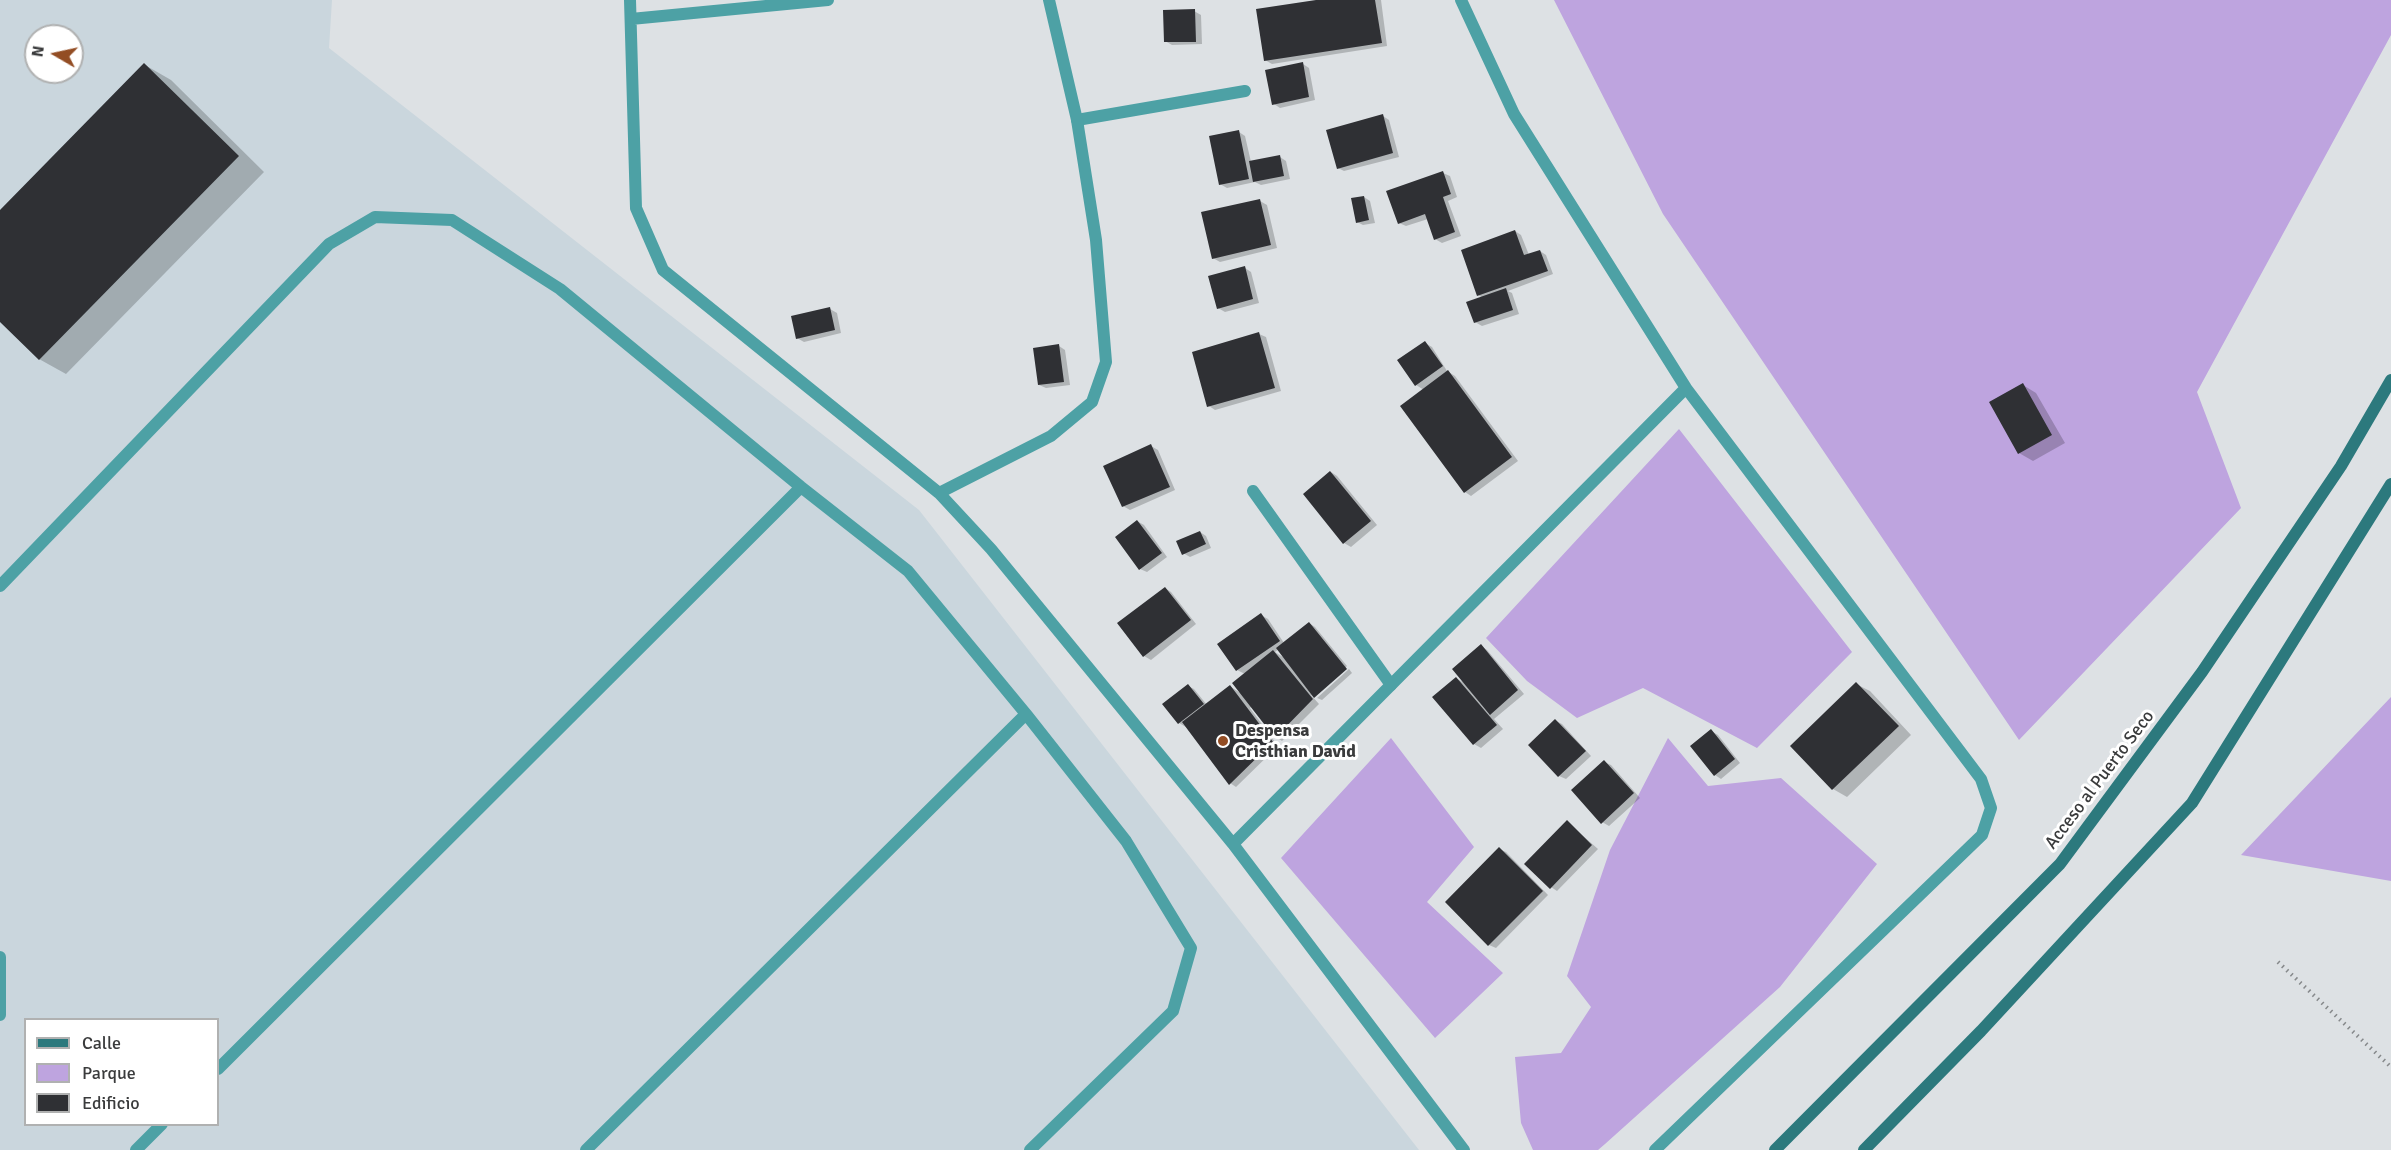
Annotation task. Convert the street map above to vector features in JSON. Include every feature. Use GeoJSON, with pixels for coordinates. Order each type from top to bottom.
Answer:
{"type":"FeatureCollection","features":[{"type":"Feature","properties":{"kind":"main road","name":"Acceso al Puerto Seco"},"geometry":{"type":"LineString","coordinates":[[1775,1150],[2060,864],[2202,672],[2341,465],[2391,380]]}},
{"type":"Feature","properties":{"kind":"main road"},"geometry":{"type":"LineString","coordinates":[[1864,1150],[1981,1031],[2192,803],[2391,484]]}},
{"type":"Feature","properties":{"kind":"street"},"geometry":{"type":"LineString","coordinates":[[630,0],[636,208],[663,270],[939,493],[991,549],[1233,844],[1464,1150]]}},
{"type":"Feature","properties":{"kind":"street"},"geometry":{"type":"LineString","coordinates":[[631,19],[828,0]]}},
{"type":"Feature","properties":{"kind":"street"},"geometry":{"type":"LineString","coordinates":[[939,493],[1051,436],[1092,402],[1106,362],[1096,240],[1077,120],[1049,0]]}},
{"type":"Feature","properties":{"kind":"street"},"geometry":{"type":"LineString","coordinates":[[1461,0],[1514,114],[1686,388],[1981,779],[1991,808],[1982,835],[1655,1150]]}},
{"type":"Feature","properties":{"kind":"street"},"geometry":{"type":"LineString","coordinates":[[1077,120],[1245,91]]}},
{"type":"Feature","properties":{"kind":"street"},"geometry":{"type":"LineString","coordinates":[[0,586],[329,244],[375,217],[452,220],[560,289],[801,488],[908,571],[1026,714],[1126,841],[1191,948],[1173,1011],[1030,1150]]}},
{"type":"Feature","properties":{"kind":"street"},"geometry":{"type":"LineString","coordinates":[[1233,844],[1686,388]]}},
{"type":"Feature","properties":{"kind":"street"},"geometry":{"type":"LineString","coordinates":[[219,1068],[801,488]]}},
{"type":"Feature","properties":{"kind":"street"},"geometry":{"type":"LineString","coordinates":[[1253,491],[1391,685]]}},
{"type":"Feature","properties":{"kind":"street"},"geometry":{"type":"LineString","coordinates":[[586,1150],[1026,714]]}},
{"type":"Feature","properties":{"kind":"street"},"geometry":{"type":"LineString","coordinates":[[0,957],[0,1015]]}},
{"type":"Feature","properties":{"kind":"street"},"geometry":{"type":"LineString","coordinates":[[136,1150],[161,1126]]}},
{"type":"Feature","properties":{"kind":"path"},"geometry":{"type":"LineString","coordinates":[[2278,962],[2391,1067]]}},
{"type":"Feature","properties":{"kind":"shaded area"},"geometry":{"type":"Polygon","coordinates":[[[0,0],[332,0],[329,48],[919,510],[1419,1150],[0,1150],[0,0]]]}},
{"type":"Feature","properties":{"kind":"green space"},"geometry":{"type":"Polygon","coordinates":[[[1554,0],[2391,0],[2391,35],[2197,392],[2241,508],[2019,740],[1663,214],[1554,0]]]}},
{"type":"Feature","properties":{"kind":"green space"},"geometry":{"type":"Polygon","coordinates":[[[1679,429],[1852,652],[1757,748],[1643,688],[1577,718],[1527,681],[1486,638],[1679,429]]]}},
{"type":"Feature","properties":{"kind":"green space"},"geometry":{"type":"Polygon","coordinates":[[[2391,697],[2391,881],[2241,855],[2391,697]]]}},
{"type":"Feature","properties":{"kind":"green space"},"geometry":{"type":"Polygon","coordinates":[[[1391,738],[1474,847],[1427,902],[1503,973],[1435,1038],[1281,858],[1391,738]]]}},
{"type":"Feature","properties":{"kind":"green space"},"geometry":{"type":"Polygon","coordinates":[[[1668,738],[1708,786],[1781,778],[1877,864],[1780,987],[1598,1150],[1533,1150],[1521,1123],[1515,1057],[1561,1053],[1591,1007],[1567,976],[1610,850],[1668,738]]]}},
{"type":"Feature","properties":{"kind":"building"},"geometry":{"type":"Polygon","coordinates":[[[1316,0],[1375,0],[1382,43],[1264,61],[1256,9],[1316,0]]]}},
{"type":"Feature","properties":{"kind":"building"},"geometry":{"type":"Polygon","coordinates":[[[1195,9],[1196,42],[1164,42],[1163,10],[1195,9]]]}},
{"type":"Feature","properties":{"kind":"building"},"geometry":{"type":"Polygon","coordinates":[[[1303,62],[1309,97],[1272,105],[1265,70],[1303,62]]]}},
{"type":"Feature","properties":{"kind":"building"},"geometry":{"type":"Polygon","coordinates":[[[144,63],[239,156],[39,360],[0,322],[0,210],[144,63]]]}},
{"type":"Feature","properties":{"kind":"building"},"geometry":{"type":"Polygon","coordinates":[[[1383,114],[1393,153],[1337,169],[1326,130],[1383,114]]]}},
{"type":"Feature","properties":{"kind":"building"},"geometry":{"type":"Polygon","coordinates":[[[1239,130],[1249,179],[1219,185],[1209,136],[1239,130]]]}},
{"type":"Feature","properties":{"kind":"building"},"geometry":{"type":"Polygon","coordinates":[[[1280,155],[1284,176],[1253,182],[1249,161],[1280,155]]]}},
{"type":"Feature","properties":{"kind":"building"},"geometry":{"type":"Polygon","coordinates":[[[1443,171],[1451,194],[1443,197],[1455,232],[1434,240],[1425,214],[1398,224],[1386,191],[1443,171]]]}},
{"type":"Feature","properties":{"kind":"building"},"geometry":{"type":"Polygon","coordinates":[[[1364,196],[1369,220],[1356,223],[1351,198],[1364,196]]]}},
{"type":"Feature","properties":{"kind":"building"},"geometry":{"type":"Polygon","coordinates":[[[1260,199],[1271,245],[1212,259],[1201,212],[1260,199]]]}},
{"type":"Feature","properties":{"kind":"building"},"geometry":{"type":"Polygon","coordinates":[[[1515,230],[1524,255],[1540,250],[1548,271],[1477,296],[1461,250],[1515,230]]]}},
{"type":"Feature","properties":{"kind":"building"},"geometry":{"type":"Polygon","coordinates":[[[1245,266],[1253,299],[1217,309],[1208,276],[1245,266]]]}},
{"type":"Feature","properties":{"kind":"building"},"geometry":{"type":"Polygon","coordinates":[[[1506,288],[1513,310],[1474,323],[1466,302],[1506,288]]]}},
{"type":"Feature","properties":{"kind":"building"},"geometry":{"type":"Polygon","coordinates":[[[830,307],[835,330],[796,339],[791,316],[830,307]]]}},
{"type":"Feature","properties":{"kind":"building"},"geometry":{"type":"Polygon","coordinates":[[[1259,332],[1275,388],[1207,407],[1192,352],[1259,332]]]}},
{"type":"Feature","properties":{"kind":"building"},"geometry":{"type":"Polygon","coordinates":[[[1425,341],[1443,366],[1415,386],[1397,360],[1425,341]]]}},
{"type":"Feature","properties":{"kind":"building"},"geometry":{"type":"Polygon","coordinates":[[[1059,344],[1064,382],[1038,385],[1033,348],[1059,344]]]}},
{"type":"Feature","properties":{"kind":"building"},"geometry":{"type":"Polygon","coordinates":[[[1448,370],[1512,457],[1464,493],[1400,406],[1448,370]]]}},
{"type":"Feature","properties":{"kind":"building"},"geometry":{"type":"Polygon","coordinates":[[[2023,383],[2052,435],[2018,454],[1989,402],[2023,383]]]}},
{"type":"Feature","properties":{"kind":"building"},"geometry":{"type":"Polygon","coordinates":[[[1151,444],[1170,487],[1122,507],[1103,466],[1151,444]]]}},
{"type":"Feature","properties":{"kind":"building"},"geometry":{"type":"Polygon","coordinates":[[[1330,471],[1371,521],[1343,544],[1303,494],[1330,471]]]}},
{"type":"Feature","properties":{"kind":"building"},"geometry":{"type":"Polygon","coordinates":[[[1137,520],[1162,553],[1139,570],[1115,537],[1137,520]]]}},
{"type":"Feature","properties":{"kind":"building"},"geometry":{"type":"Polygon","coordinates":[[[1200,531],[1206,544],[1182,555],[1176,541],[1200,531]]]}},
{"type":"Feature","properties":{"kind":"building"},"geometry":{"type":"Polygon","coordinates":[[[1165,587],[1191,620],[1143,657],[1117,623],[1165,587]]]}},
{"type":"Feature","properties":{"kind":"building"},"geometry":{"type":"Polygon","coordinates":[[[1261,613],[1280,641],[1236,671],[1217,644],[1261,613]]]}},
{"type":"Feature","properties":{"kind":"building"},"geometry":{"type":"Polygon","coordinates":[[[1309,622],[1347,669],[1314,698],[1276,648],[1309,622]]]}},
{"type":"Feature","properties":{"kind":"building"},"geometry":{"type":"Polygon","coordinates":[[[1481,644],[1518,690],[1490,715],[1452,669],[1481,644]]]}},
{"type":"Feature","properties":{"kind":"building"},"geometry":{"type":"Polygon","coordinates":[[[1273,650],[1313,699],[1275,738],[1232,683],[1273,650]]]}},
{"type":"Feature","properties":{"kind":"building"},"geometry":{"type":"Polygon","coordinates":[[[1456,677],[1497,725],[1473,745],[1432,697],[1456,677]]]}},
{"type":"Feature","properties":{"kind":"building"},"geometry":{"type":"Polygon","coordinates":[[[1856,682],[1899,726],[1832,790],[1790,746],[1856,682]]]}},
{"type":"Feature","properties":{"kind":"building"},"geometry":{"type":"Polygon","coordinates":[[[1188,684],[1204,704],[1178,724],[1162,704],[1188,684]]]}},
{"type":"Feature","properties":{"kind":"building"},"geometry":{"type":"Polygon","coordinates":[[[1230,685],[1273,742],[1229,785],[1182,722],[1230,685]]]}},
{"type":"Feature","properties":{"kind":"building"},"geometry":{"type":"Polygon","coordinates":[[[1555,719],[1586,751],[1558,777],[1528,745],[1555,719]]]}},
{"type":"Feature","properties":{"kind":"building"},"geometry":{"type":"Polygon","coordinates":[[[1711,729],[1735,759],[1714,776],[1690,746],[1711,729]]]}},
{"type":"Feature","properties":{"kind":"building"},"geometry":{"type":"Polygon","coordinates":[[[1604,760],[1634,793],[1601,824],[1571,790],[1604,760]]]}},
{"type":"Feature","properties":{"kind":"building"},"geometry":{"type":"Polygon","coordinates":[[[1567,820],[1592,845],[1550,889],[1524,864],[1567,820]]]}},
{"type":"Feature","properties":{"kind":"building"},"geometry":{"type":"Polygon","coordinates":[[[1499,847],[1543,891],[1488,946],[1445,902],[1499,847]]]}},
{"type":"Feature","properties":{"kind":"place","name":"Despensa Cristhian David"},"geometry":{"type":"Point","coordinates":[1223,741]}}]}
